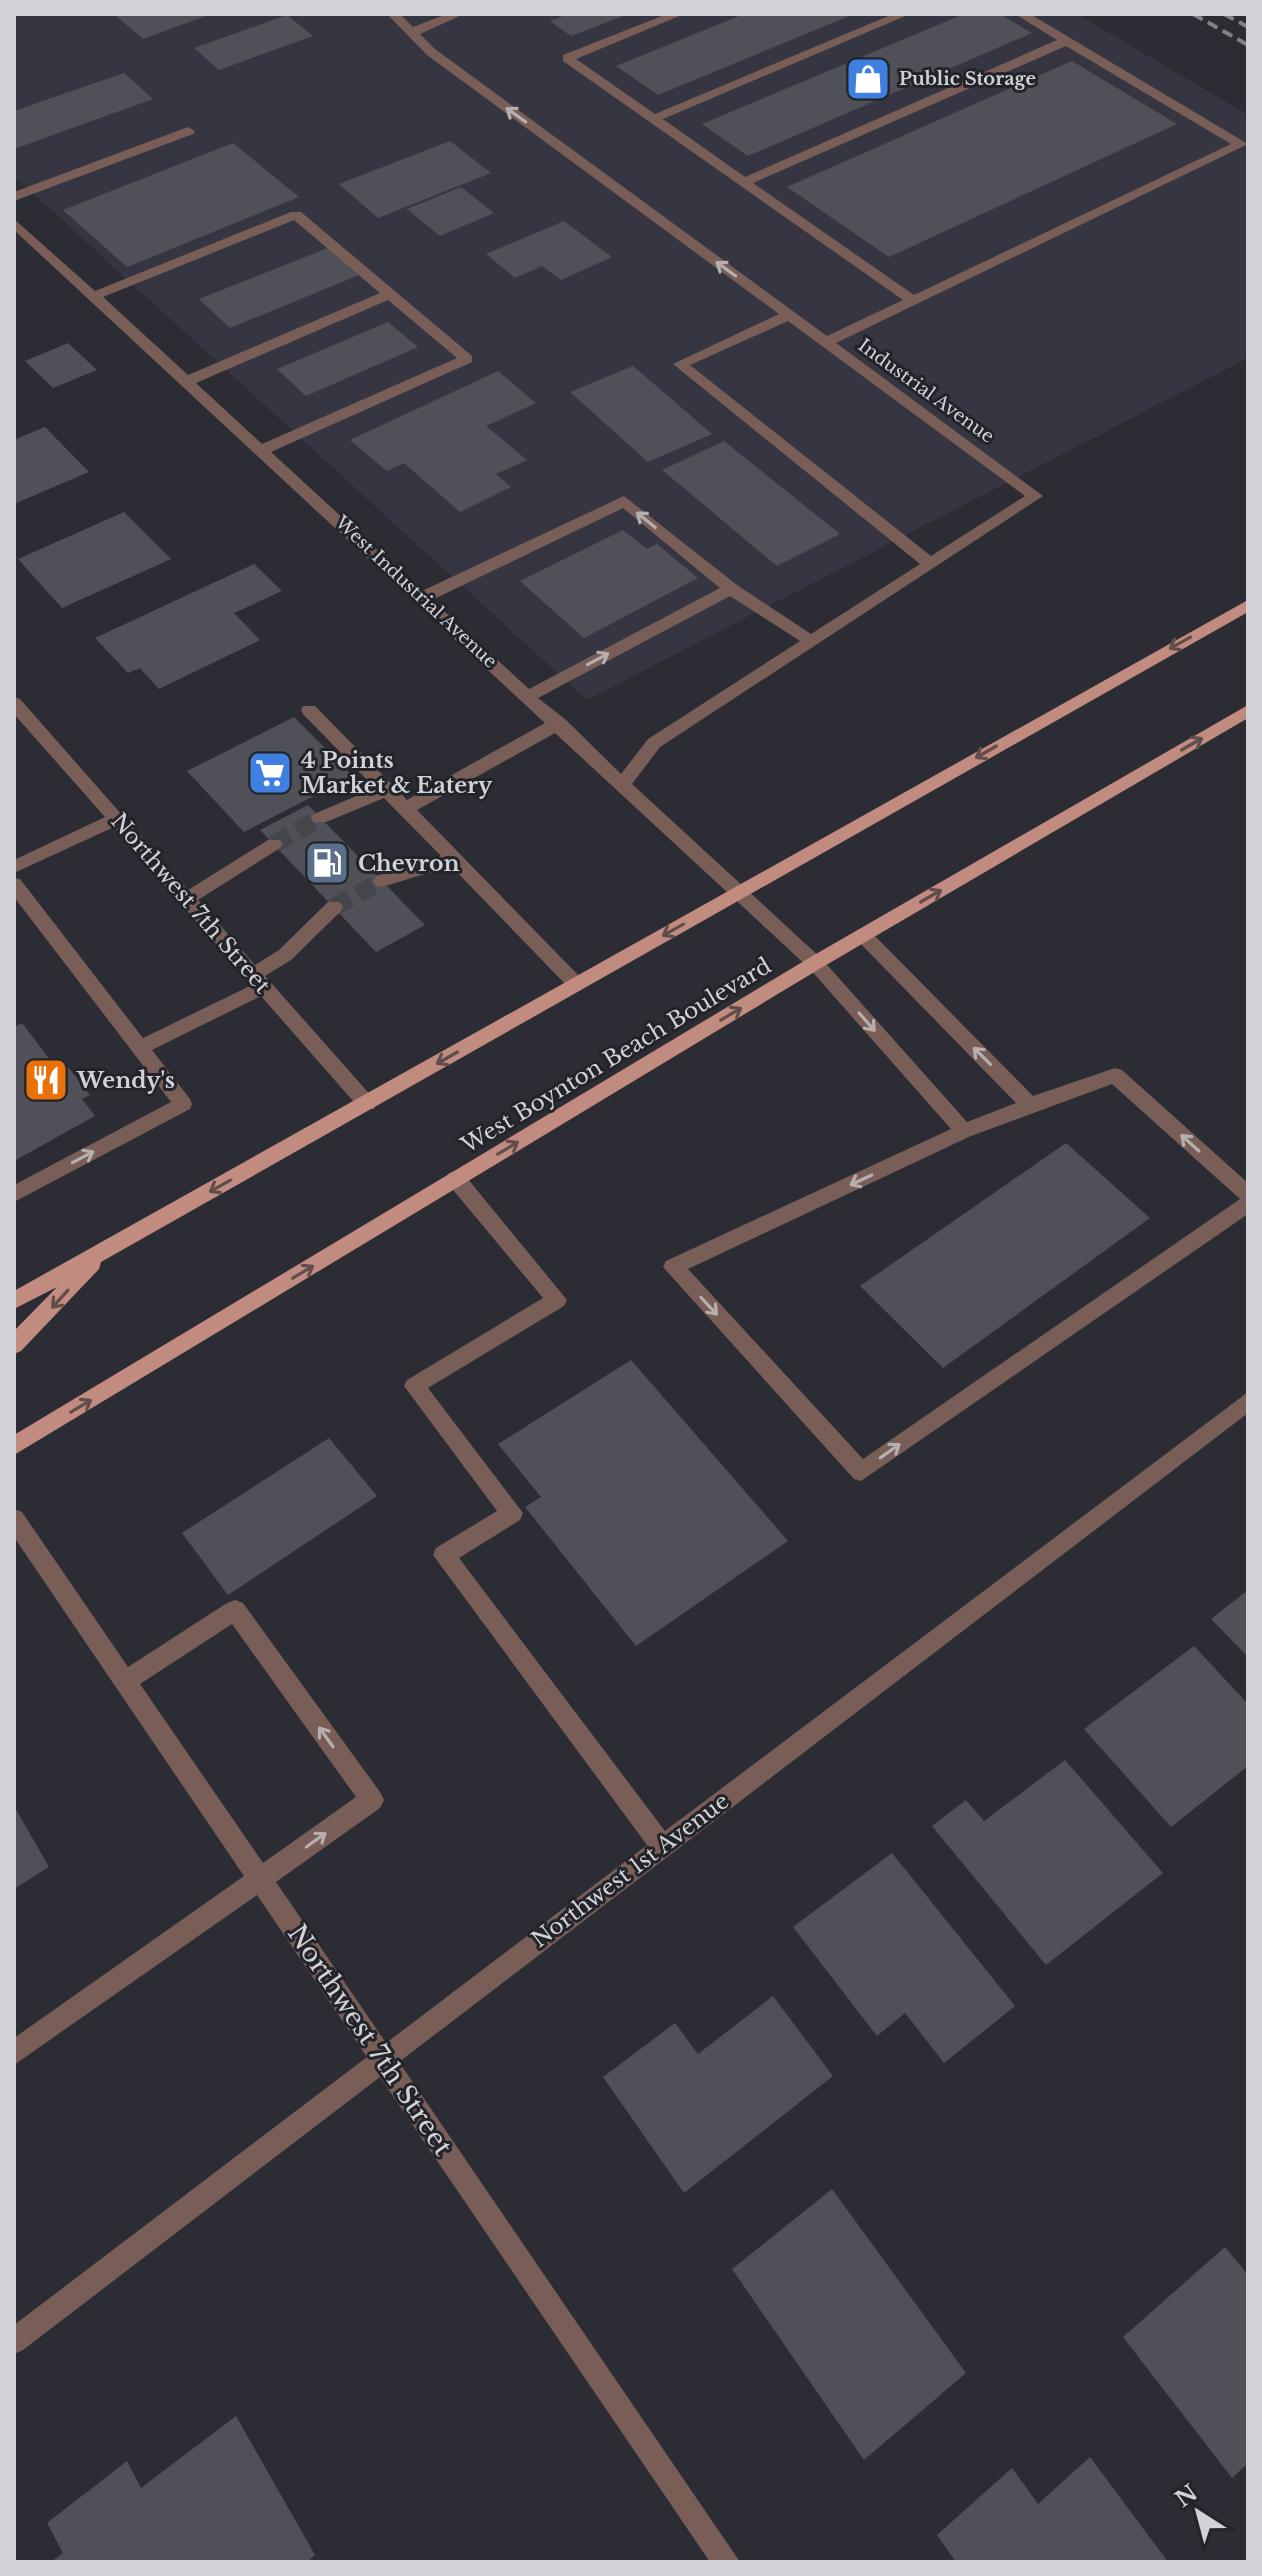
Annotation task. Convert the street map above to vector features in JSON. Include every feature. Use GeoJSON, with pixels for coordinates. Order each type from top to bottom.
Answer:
{"type":"FeatureCollection","features":[{"type":"Feature","properties":{"kind":"main road"},"geometry":{"type":"LineString","coordinates":[[14,1301],[1248,605]]}},
{"type":"Feature","properties":{"kind":"main road","name":"West Boynton Beach Boulevard"},"geometry":{"type":"LineString","coordinates":[[14,1446],[815,963],[1248,711]]}},
{"type":"Feature","properties":{"kind":"main road"},"geometry":{"type":"LineString","coordinates":[[14,1345],[103,1251]]}},
{"type":"Feature","properties":{"kind":"street","name":"Industrial Avenue"},"geometry":{"type":"LineString","coordinates":[[393,14],[431,52],[1035,496],[654,743],[624,783]]}},
{"type":"Feature","properties":{"kind":"street"},"geometry":{"type":"LineString","coordinates":[[410,33],[458,14]]}},
{"type":"Feature","properties":{"kind":"street"},"geometry":{"type":"LineString","coordinates":[[678,14],[567,58],[913,301]]}},
{"type":"Feature","properties":{"kind":"street"},"geometry":{"type":"LineString","coordinates":[[653,119],[904,14]]}},
{"type":"Feature","properties":{"kind":"street"},"geometry":{"type":"LineString","coordinates":[[827,342],[1241,144],[1021,14]]}},
{"type":"Feature","properties":{"kind":"street"},"geometry":{"type":"LineString","coordinates":[[744,182],[1066,41]]}},
{"type":"Feature","properties":{"kind":"street"},"geometry":{"type":"LineString","coordinates":[[14,197],[188,131]]}},
{"type":"Feature","properties":{"kind":"street"},"geometry":{"type":"LineString","coordinates":[[94,296],[296,215],[467,359],[262,450]]}},
{"type":"Feature","properties":{"kind":"street","name":"West Industrial Avenue"},"geometry":{"type":"LineString","coordinates":[[14,223],[742,893],[815,963],[964,1131]]}},
{"type":"Feature","properties":{"kind":"street"},"geometry":{"type":"LineString","coordinates":[[187,381],[390,294]]}},
{"type":"Feature","properties":{"kind":"street"},"geometry":{"type":"LineString","coordinates":[[789,315],[680,364],[930,564]]}},
{"type":"Feature","properties":{"kind":"street"},"geometry":{"type":"LineString","coordinates":[[422,598],[624,501],[731,589],[811,641]]}},
{"type":"Feature","properties":{"kind":"street"},"geometry":{"type":"LineString","coordinates":[[529,696],[731,589]]}},
{"type":"Feature","properties":{"kind":"street","name":"Northwest 7th Street"},"geometry":{"type":"LineString","coordinates":[[14,703],[367,1104]]}},
{"type":"Feature","properties":{"kind":"street"},"geometry":{"type":"LineString","coordinates":[[309,710],[576,984]]}},
{"type":"Feature","properties":{"kind":"street"},"geometry":{"type":"LineString","coordinates":[[405,809],[559,723]]}},
{"type":"Feature","properties":{"kind":"street"},"geometry":{"type":"LineString","coordinates":[[320,818],[387,790]]}},
{"type":"Feature","properties":{"kind":"street"},"geometry":{"type":"LineString","coordinates":[[14,867],[116,819]]}},
{"type":"Feature","properties":{"kind":"street"},"geometry":{"type":"LineString","coordinates":[[187,899],[274,844]]}},
{"type":"Feature","properties":{"kind":"street"},"geometry":{"type":"LineString","coordinates":[[382,881],[453,859]]}},
{"type":"Feature","properties":{"kind":"street"},"geometry":{"type":"LineString","coordinates":[[14,884],[183,1104],[14,1194]]}},
{"type":"Feature","properties":{"kind":"street"},"geometry":{"type":"LineString","coordinates":[[140,1048],[259,980],[334,907]]}},
{"type":"Feature","properties":{"kind":"street"},"geometry":{"type":"LineString","coordinates":[[863,935],[1030,1105]]}},
{"type":"Feature","properties":{"kind":"street"},"geometry":{"type":"LineString","coordinates":[[1248,1195],[1115,1075],[964,1131],[673,1267],[861,1472],[1248,1204]]}},
{"type":"Feature","properties":{"kind":"street"},"geometry":{"type":"LineString","coordinates":[[456,1179],[557,1300],[414,1386],[512,1513],[444,1555],[662,1846]]}},
{"type":"Feature","properties":{"kind":"street","name":"Northwest 1st Avenue"},"geometry":{"type":"LineString","coordinates":[[14,2341],[1248,1401]]}},
{"type":"Feature","properties":{"kind":"street","name":"Northwest 7th Street"},"geometry":{"type":"LineString","coordinates":[[14,1519],[726,2562]]}},
{"type":"Feature","properties":{"kind":"street"},"geometry":{"type":"LineString","coordinates":[[14,2053],[372,1800],[235,1610],[125,1681]]}},
{"type":"Feature","properties":{"kind":"shaded area"},"geometry":{"type":"Polygon","coordinates":[[[14,14],[1077,14],[1248,115],[1248,358],[587,700],[14,176],[14,14]]]}},
{"type":"Feature","properties":{"kind":"building"},"geometry":{"type":"Polygon","coordinates":[[[114,14],[211,14],[143,39],[114,14]]]}},
{"type":"Feature","properties":{"kind":"building"},"geometry":{"type":"Polygon","coordinates":[[[568,14],[628,14],[571,36],[550,21],[568,14]]]}},
{"type":"Feature","properties":{"kind":"building"},"geometry":{"type":"Polygon","coordinates":[[[744,14],[854,14],[658,95],[616,66],[744,14]]]}},
{"type":"Feature","properties":{"kind":"building","name":"Public Storage"},"geometry":{"type":"Polygon","coordinates":[[[964,14],[1000,14],[1032,33],[748,156],[702,124],[964,14]]]}},
{"type":"Feature","properties":{"kind":"building"},"geometry":{"type":"Polygon","coordinates":[[[287,15],[313,36],[219,70],[194,48],[287,15]]]}},
{"type":"Feature","properties":{"kind":"building"},"geometry":{"type":"Polygon","coordinates":[[[1072,61],[1177,124],[889,257],[787,187],[1072,61]]]}},
{"type":"Feature","properties":{"kind":"building"},"geometry":{"type":"Polygon","coordinates":[[[124,73],[153,99],[14,149],[14,111],[124,73]]]}},
{"type":"Feature","properties":{"kind":"building"},"geometry":{"type":"Polygon","coordinates":[[[450,141],[491,173],[378,218],[339,184],[450,141]]]}},
{"type":"Feature","properties":{"kind":"building"},"geometry":{"type":"Polygon","coordinates":[[[233,143],[299,197],[127,267],[63,210],[233,143]]]}},
{"type":"Feature","properties":{"kind":"building"},"geometry":{"type":"Polygon","coordinates":[[[461,187],[494,213],[440,236],[407,209],[461,187]]]}},
{"type":"Feature","properties":{"kind":"building"},"geometry":{"type":"Polygon","coordinates":[[[564,221],[612,257],[561,280],[542,266],[515,278],[486,254],[564,221]]]}},
{"type":"Feature","properties":{"kind":"building"},"geometry":{"type":"Polygon","coordinates":[[[328,248],[359,275],[230,328],[199,299],[328,248]]]}},
{"type":"Feature","properties":{"kind":"building"},"geometry":{"type":"Polygon","coordinates":[[[388,322],[418,347],[306,396],[277,369],[388,322]]]}},
{"type":"Feature","properties":{"kind":"building"},"geometry":{"type":"Polygon","coordinates":[[[68,343],[97,370],[53,388],[25,361],[68,343]]]}},
{"type":"Feature","properties":{"kind":"building"},"geometry":{"type":"Polygon","coordinates":[[[633,366],[712,434],[648,462],[570,392],[633,366]]]}},
{"type":"Feature","properties":{"kind":"building"},"geometry":{"type":"Polygon","coordinates":[[[498,371],[536,403],[486,426],[527,460],[496,474],[511,487],[460,512],[404,463],[387,471],[350,440],[498,371]]]}},
{"type":"Feature","properties":{"kind":"building"},"geometry":{"type":"Polygon","coordinates":[[[45,427],[89,472],[14,504],[14,440],[45,427]]]}},
{"type":"Feature","properties":{"kind":"building"},"geometry":{"type":"Polygon","coordinates":[[[724,441],[840,534],[777,566],[662,470],[724,441]]]}},
{"type":"Feature","properties":{"kind":"building"},"geometry":{"type":"Polygon","coordinates":[[[124,512],[171,559],[62,608],[18,559],[124,512]]]}},
{"type":"Feature","properties":{"kind":"building"},"geometry":{"type":"Polygon","coordinates":[[[623,530],[647,549],[657,544],[698,578],[584,638],[520,581],[623,530]]]}},
{"type":"Feature","properties":{"kind":"building"},"geometry":{"type":"Polygon","coordinates":[[[254,564],[282,591],[234,613],[260,640],[159,689],[140,668],[128,673],[95,638],[254,564]]]}},
{"type":"Feature","properties":{"kind":"building","name":"4 Points Market & Eatery"},"geometry":{"type":"Polygon","coordinates":[[[294,717],[353,776],[244,832],[187,771],[294,717]]]}},
{"type":"Feature","properties":{"kind":"building","name":"Chevron"},"geometry":{"type":"Polygon","coordinates":[[[308,805],[425,925],[376,952],[260,830],[308,805]]]}},
{"type":"Feature","properties":{"kind":"building","name":"Wendy's"},"geometry":{"type":"Polygon","coordinates":[[[22,1023],[55,1066],[64,1062],[90,1095],[82,1099],[95,1116],[14,1161],[14,1027],[22,1023]]]}},
{"type":"Feature","properties":{"kind":"building"},"geometry":{"type":"Polygon","coordinates":[[[1066,1143],[1150,1218],[943,1368],[860,1286],[1066,1143]]]}},
{"type":"Feature","properties":{"kind":"building"},"geometry":{"type":"Polygon","coordinates":[[[631,1360],[788,1541],[636,1646],[525,1507],[541,1497],[498,1444],[631,1360]]]}},
{"type":"Feature","properties":{"kind":"building"},"geometry":{"type":"Polygon","coordinates":[[[329,1438],[377,1496],[228,1595],[182,1533],[329,1438]]]}},
{"type":"Feature","properties":{"kind":"building"},"geometry":{"type":"Polygon","coordinates":[[[1248,1590],[1248,1657],[1211,1619],[1248,1590]]]}},
{"type":"Feature","properties":{"kind":"building"},"geometry":{"type":"Polygon","coordinates":[[[1194,1646],[1248,1704],[1248,1766],[1171,1827],[1084,1729],[1194,1646]]]}},
{"type":"Feature","properties":{"kind":"building"},"geometry":{"type":"Polygon","coordinates":[[[1065,1760],[1163,1873],[1046,1965],[932,1826],[966,1800],[984,1821],[1065,1760]]]}},
{"type":"Feature","properties":{"kind":"building"},"geometry":{"type":"Polygon","coordinates":[[[14,1806],[49,1867],[14,1889],[14,1806]]]}},
{"type":"Feature","properties":{"kind":"building"},"geometry":{"type":"Polygon","coordinates":[[[892,1853],[1015,2006],[944,2063],[905,2013],[877,2036],[793,1927],[892,1853]]]}},
{"type":"Feature","properties":{"kind":"building"},"geometry":{"type":"Polygon","coordinates":[[[773,1996],[833,2076],[684,2193],[603,2077],[675,2023],[698,2054],[773,1996]]]}},
{"type":"Feature","properties":{"kind":"building"},"geometry":{"type":"Polygon","coordinates":[[[832,2189],[966,2373],[864,2460],[732,2269],[832,2189]]]}},
{"type":"Feature","properties":{"kind":"building"},"geometry":{"type":"Polygon","coordinates":[[[1225,2247],[1248,2275],[1248,2463],[1232,2478],[1123,2337],[1225,2247]]]}},
{"type":"Feature","properties":{"kind":"building"},"geometry":{"type":"Polygon","coordinates":[[[236,2416],[315,2555],[307,2562],[51,2562],[63,2553],[47,2523],[127,2461],[141,2488],[236,2416]]]}},
{"type":"Feature","properties":{"kind":"building"},"geometry":{"type":"Polygon","coordinates":[[[1090,2457],[1168,2562],[956,2562],[937,2535],[1012,2468],[1038,2504],[1090,2457]]]}},
{"type":"Feature","properties":{"kind":"tunnel"},"geometry":{"type":"LineString","coordinates":[[274,844],[320,818]]}},
{"type":"Feature","properties":{"kind":"tunnel"},"geometry":{"type":"LineString","coordinates":[[334,907],[382,881]]}},
{"type":"Feature","properties":{"kind":"railway"},"geometry":{"type":"LineString","coordinates":[[1193,14],[1248,45]]}},
{"type":"Feature","properties":{"kind":"railway"},"geometry":{"type":"LineString","coordinates":[[1224,14],[1248,27]]}},
{"type":"Feature","properties":{"kind":"place","name":"Public Storage"},"geometry":{"type":"Point","coordinates":[868,79]}},
{"type":"Feature","properties":{"kind":"place","name":"4 Points Market & Eatery"},"geometry":{"type":"Point","coordinates":[270,773]}},
{"type":"Feature","properties":{"kind":"place","name":"Chevron"},"geometry":{"type":"Point","coordinates":[327,863]}},
{"type":"Feature","properties":{"kind":"place","name":"Wendy's"},"geometry":{"type":"Point","coordinates":[46,1080]}}]}
